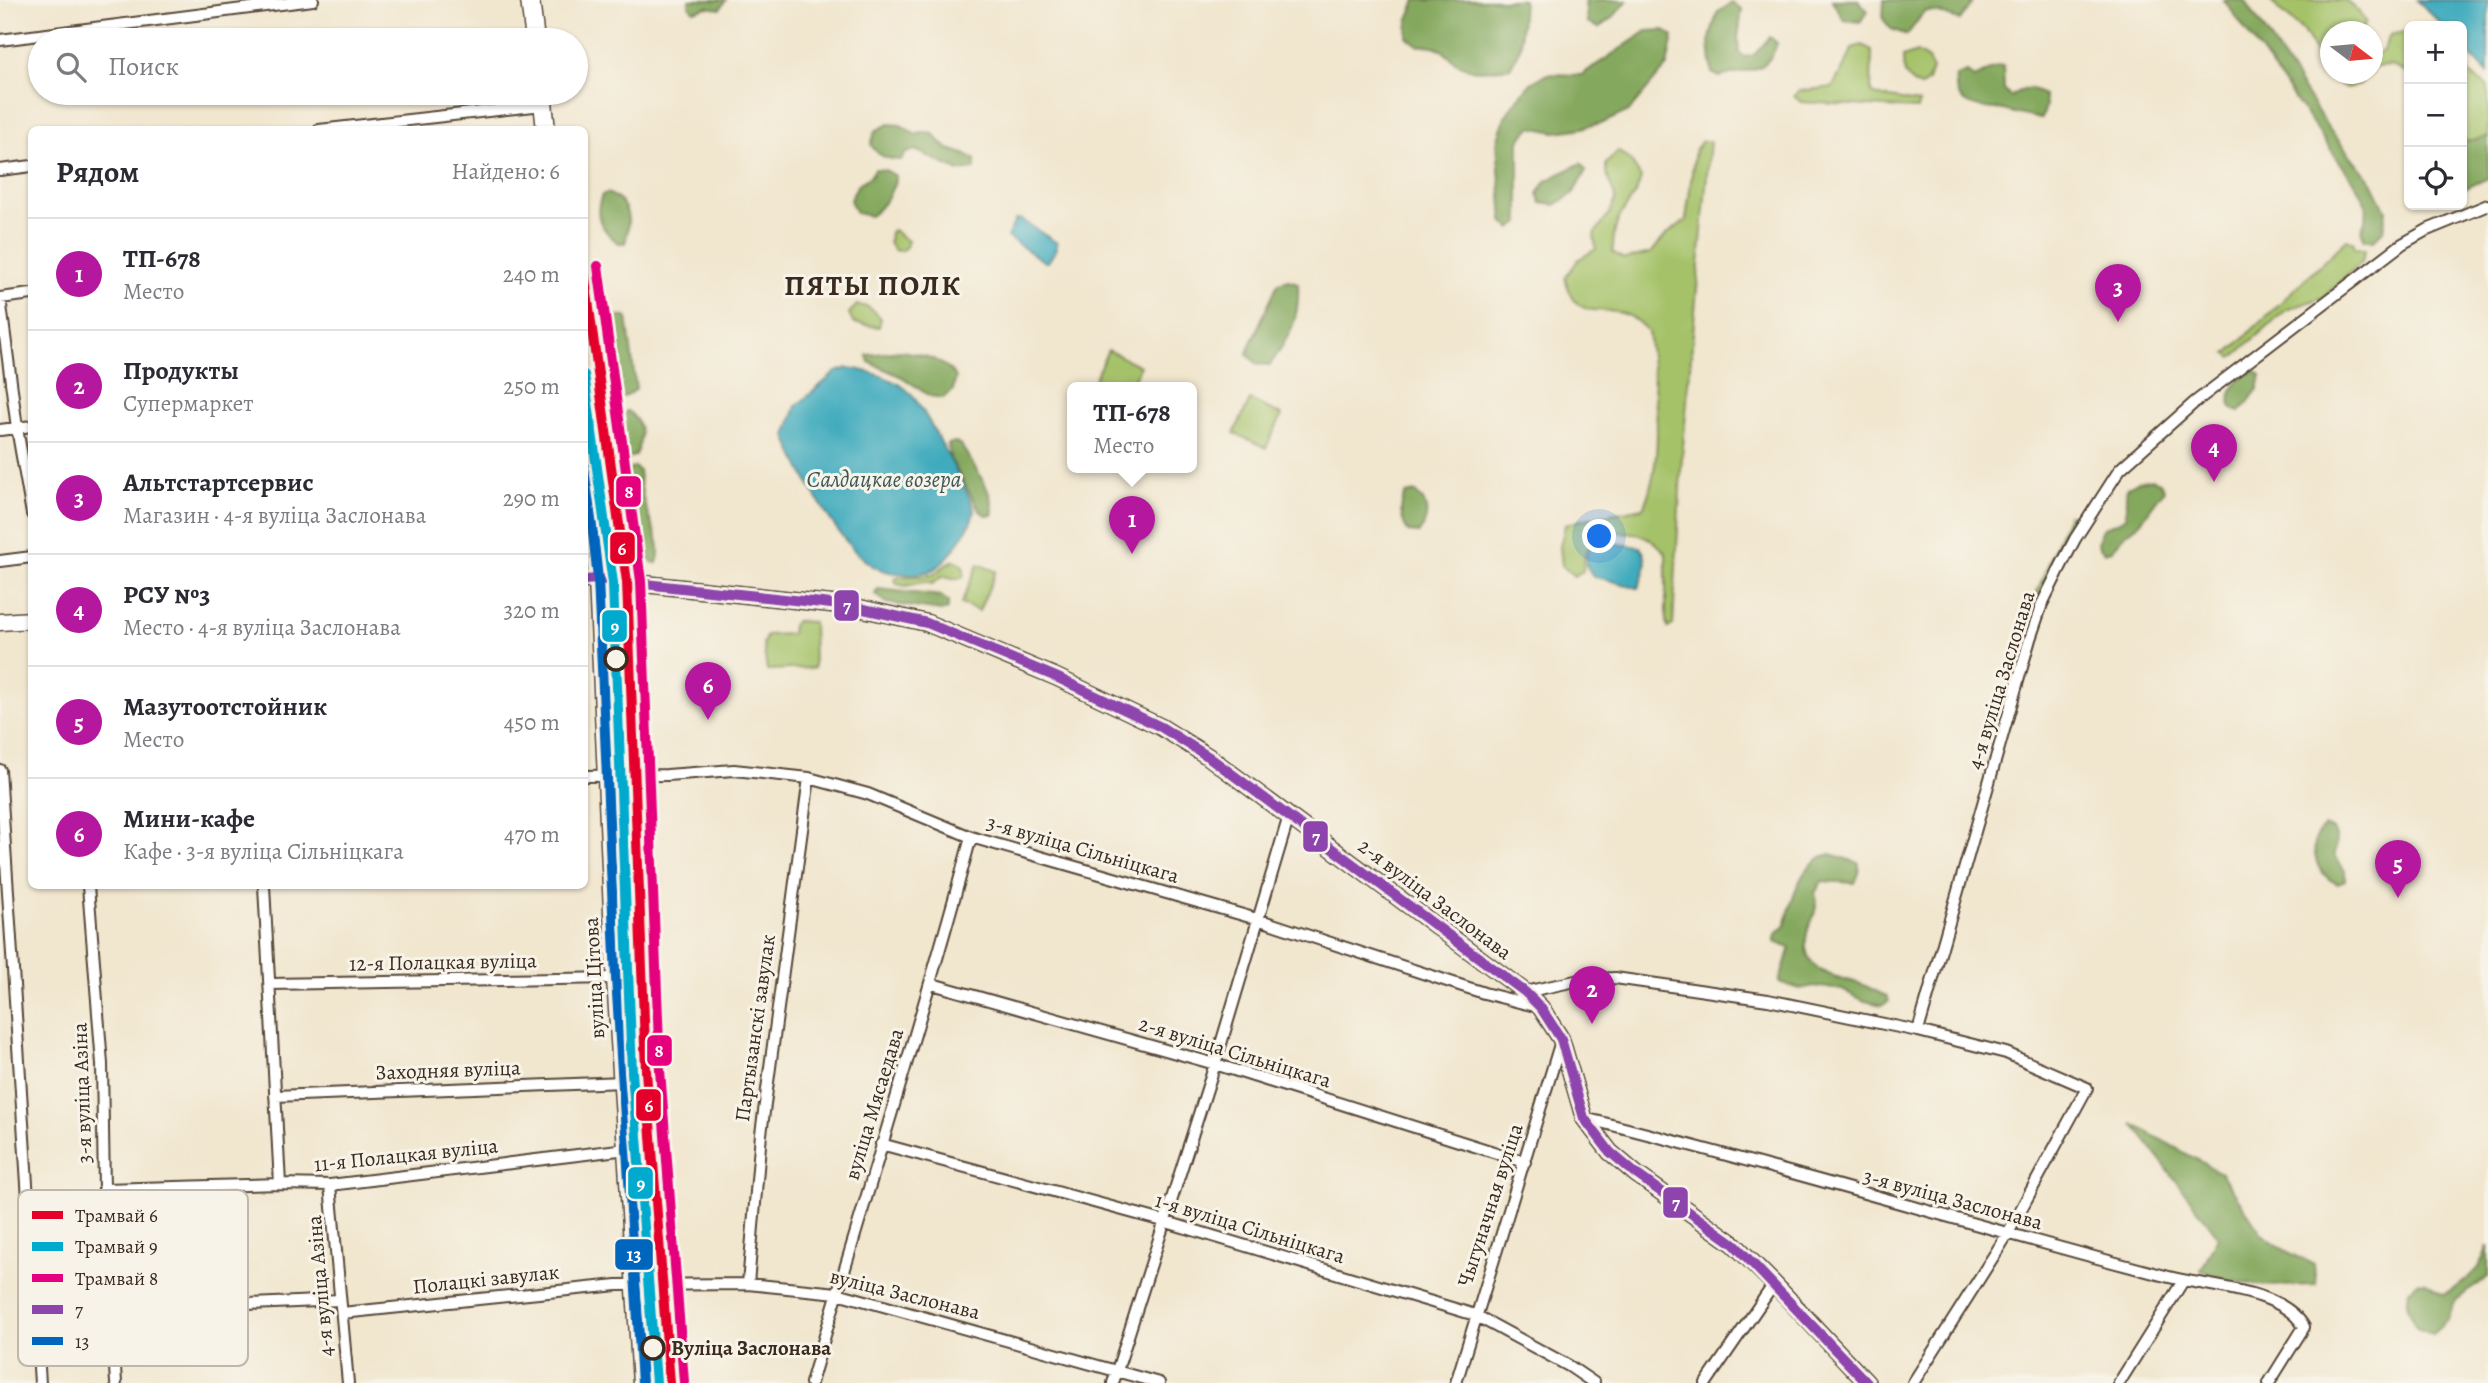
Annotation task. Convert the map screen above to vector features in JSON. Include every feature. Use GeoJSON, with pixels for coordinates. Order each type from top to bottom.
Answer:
{"type":"FeatureCollection","features":[{"type":"Feature","properties":{"kind":"main road"},"geometry":{"type":"LineString","coordinates":[[530,0],[534,28]]}},
{"type":"Feature","properties":{"kind":"main road"},"geometry":{"type":"LineString","coordinates":[[543,105],[545,126]]}},
{"type":"Feature","properties":{"kind":"main road","name":"вуліца Цітова"},"geometry":{"type":"LineString","coordinates":[[588,522],[608,776],[626,1149],[642,1383]]}},
{"type":"Feature","properties":{"kind":"main road","name":"2-я вуліца Заслонава"},"geometry":{"type":"LineString","coordinates":[[591,580],[850,606],[927,623],[1056,677],[1161,727],[1209,757],[1525,992],[1541,1008],[1561,1039],[1584,1118],[1610,1152],[1636,1174],[1734,1244],[1867,1383]]}},
{"type":"Feature","properties":{"kind":"main road"},"geometry":{"type":"LineString","coordinates":[[0,622],[28,620]]}},
{"type":"Feature","properties":{"kind":"street"},"geometry":{"type":"LineString","coordinates":[[94,28],[313,0]]}},
{"type":"Feature","properties":{"kind":"street"},"geometry":{"type":"LineString","coordinates":[[0,40],[28,36]]}},
{"type":"Feature","properties":{"kind":"street"},"geometry":{"type":"LineString","coordinates":[[347,126],[499,105]]}},
{"type":"Feature","properties":{"kind":"street"},"geometry":{"type":"LineString","coordinates":[[0,170],[28,166]]}},
{"type":"Feature","properties":{"kind":"street","name":"4-я вуліца Заслонава"},"geometry":{"type":"LineString","coordinates":[[1918,1031],[2038,616],[2075,539],[2120,469],[2195,402],[2402,244],[2427,230],[2488,205]]}},
{"type":"Feature","properties":{"kind":"street"},"geometry":{"type":"LineString","coordinates":[[28,294],[0,298],[28,491]]}},
{"type":"Feature","properties":{"kind":"street"},"geometry":{"type":"LineString","coordinates":[[0,430],[28,427]]}},
{"type":"Feature","properties":{"kind":"street"},"geometry":{"type":"LineString","coordinates":[[0,561],[28,557]]}},
{"type":"Feature","properties":{"kind":"street"},"geometry":{"type":"LineString","coordinates":[[0,770],[27,1190]]}},
{"type":"Feature","properties":{"kind":"street","name":"3-я вуліца Сільніцкага"},"geometry":{"type":"LineString","coordinates":[[588,776],[734,770],[809,778],[868,794],[971,837],[1257,919],[1484,993],[1541,1008]]}},
{"type":"Feature","properties":{"kind":"street","name":"Партызанскі завулак"},"geometry":{"type":"LineString","coordinates":[[748,1284],[761,1134],[809,778]]}},
{"type":"Feature","properties":{"kind":"street"},"geometry":{"type":"LineString","coordinates":[[1113,1383],[1215,1064],[1289,816]]}},
{"type":"Feature","properties":{"kind":"street","name":"вуліца Мясаедава"},"geometry":{"type":"LineString","coordinates":[[811,1383],[881,1144],[932,984],[971,837]]}},
{"type":"Feature","properties":{"kind":"street","name":"3-я вуліца Азіна"},"geometry":{"type":"LineString","coordinates":[[88,889],[102,1064],[104,1189]]}},
{"type":"Feature","properties":{"kind":"street"},"geometry":{"type":"LineString","coordinates":[[264,889],[280,1184]]}},
{"type":"Feature","properties":{"kind":"street","name":"12-я Полацкая вуліца"},"geometry":{"type":"LineString","coordinates":[[270,984],[617,978]]}},
{"type":"Feature","properties":{"kind":"street"},"geometry":{"type":"LineString","coordinates":[[1525,992],[1580,980],[1615,978],[1768,1000],[1918,1031],[2006,1053],[2087,1088],[2007,1235],[1913,1383]]}},
{"type":"Feature","properties":{"kind":"street","name":"2-я вуліца Сільніцкага"},"geometry":{"type":"LineString","coordinates":[[932,984],[1215,1064],[1525,1162]]}},
{"type":"Feature","properties":{"kind":"street","name":"Чыгуначная вуліца"},"geometry":{"type":"LineString","coordinates":[[1456,1383],[1561,1039]]}},
{"type":"Feature","properties":{"kind":"street","name":"Заходняя вуліца"},"geometry":{"type":"LineString","coordinates":[[275,1096],[623,1082]]}},
{"type":"Feature","properties":{"kind":"street","name":"3-я вуліца Заслонава"},"geometry":{"type":"LineString","coordinates":[[1584,1118],[2007,1235],[2183,1281],[2265,1298],[2287,1308],[2299,1318],[2304,1327],[2269,1383]]}},
{"type":"Feature","properties":{"kind":"street","name":"1-я вуліца Сільніцкага"},"geometry":{"type":"LineString","coordinates":[[881,1144],[1163,1222],[1475,1315],[1569,1366],[1594,1383]]}},
{"type":"Feature","properties":{"kind":"street","name":"11-я Полацкая вуліца"},"geometry":{"type":"LineString","coordinates":[[104,1189],[330,1185],[626,1149]]}},
{"type":"Feature","properties":{"kind":"street","name":"4-я вуліца Азіна"},"geometry":{"type":"LineString","coordinates":[[330,1185],[348,1383]]}},
{"type":"Feature","properties":{"kind":"street"},"geometry":{"type":"LineString","coordinates":[[2119,1383],[2183,1281]]}},
{"type":"Feature","properties":{"kind":"street","name":"вуліца Заслонава"},"geometry":{"type":"LineString","coordinates":[[635,1284],[748,1284],[837,1293],[1158,1383]]}},
{"type":"Feature","properties":{"kind":"street","name":"Полацкі завулак"},"geometry":{"type":"LineString","coordinates":[[342,1312],[635,1284]]}},
{"type":"Feature","properties":{"kind":"street"},"geometry":{"type":"LineString","coordinates":[[1706,1383],[1774,1284]]}},
{"type":"Feature","properties":{"kind":"street"},"geometry":{"type":"LineString","coordinates":[[248,1304],[340,1300]]}},
{"type":"Feature","properties":{"kind":"green space"},"geometry":{"type":"Polygon","coordinates":[[[689,0],[726,0],[720,9],[707,7],[694,11],[689,6],[689,0]]]}},
{"type":"Feature","properties":{"kind":"green space"},"geometry":{"type":"Polygon","coordinates":[[[1416,0],[1523,0],[1520,48],[1511,67],[1472,69],[1455,62],[1441,49],[1428,45],[1419,46],[1407,37],[1408,20],[1416,0]]]}},
{"type":"Feature","properties":{"kind":"green space"},"geometry":{"type":"Polygon","coordinates":[[[1585,0],[1628,0],[1599,28],[1587,22],[1585,0]]]}},
{"type":"Feature","properties":{"kind":"green space"},"geometry":{"type":"Polygon","coordinates":[[[1832,0],[1858,0],[1868,11],[1860,22],[1844,20],[1832,0]]]}},
{"type":"Feature","properties":{"kind":"green space"},"geometry":{"type":"Polygon","coordinates":[[[1884,0],[1972,0],[1972,4],[1960,20],[1924,12],[1907,35],[1891,29],[1883,19],[1884,0]]]}},
{"type":"Feature","properties":{"kind":"green space"},"geometry":{"type":"Polygon","coordinates":[[[2224,0],[2245,0],[2329,129],[2372,182],[2386,211],[2383,231],[2374,240],[2365,240],[2361,230],[2367,210],[2354,182],[2224,0]]]}},
{"type":"Feature","properties":{"kind":"green space"},"geometry":{"type":"Polygon","coordinates":[[[2269,0],[2344,0],[2359,11],[2365,21],[2320,21],[2320,61],[2303,31],[2269,0]]]}},
{"type":"Feature","properties":{"kind":"green space"},"geometry":{"type":"Polygon","coordinates":[[[1732,3],[1742,9],[1738,38],[1739,52],[1744,57],[1754,55],[1770,37],[1777,43],[1773,54],[1761,66],[1720,77],[1712,73],[1709,42],[1717,13],[1732,3]]]}},
{"type":"Feature","properties":{"kind":"green space"},"geometry":{"type":"Polygon","coordinates":[[[1664,30],[1673,37],[1667,66],[1629,111],[1605,122],[1578,129],[1555,132],[1531,127],[1519,140],[1519,223],[1511,229],[1503,221],[1497,142],[1505,117],[1514,103],[1531,83],[1547,74],[1581,75],[1647,31],[1664,30]]]}},
{"type":"Feature","properties":{"kind":"green space"},"geometry":{"type":"Polygon","coordinates":[[[2404,32],[2404,71],[2392,66],[2383,67],[2383,50],[2390,35],[2404,32]]]}},
{"type":"Feature","properties":{"kind":"green space"},"geometry":{"type":"Polygon","coordinates":[[[1862,45],[1872,50],[1871,93],[1919,103],[1917,109],[1801,102],[1794,96],[1799,91],[1833,87],[1852,48],[1862,45]]]}},
{"type":"Feature","properties":{"kind":"green space"},"geometry":{"type":"Polygon","coordinates":[[[1917,52],[1928,59],[1932,69],[1928,81],[1920,87],[1908,78],[1903,62],[1903,57],[1917,52]]]}},
{"type":"Feature","properties":{"kind":"green space"},"geometry":{"type":"Polygon","coordinates":[[[2003,66],[2004,90],[2011,97],[2031,88],[2044,96],[2046,106],[2042,118],[1977,107],[1959,95],[1956,76],[1967,72],[1974,78],[2003,66]]]}},
{"type":"Feature","properties":{"kind":"green space"},"geometry":{"type":"Polygon","coordinates":[[[2467,71],[2488,86],[2488,137],[2467,141],[2467,71]]]}},
{"type":"Feature","properties":{"kind":"green space"},"geometry":{"type":"Polygon","coordinates":[[[2340,84],[2361,84],[2360,85],[2346,88],[2340,84]]]}},
{"type":"Feature","properties":{"kind":"green space"},"geometry":{"type":"Polygon","coordinates":[[[889,124],[901,125],[916,135],[929,132],[933,134],[949,149],[975,159],[975,169],[959,171],[915,150],[906,153],[901,160],[884,157],[871,145],[875,131],[889,124]]]}},
{"type":"Feature","properties":{"kind":"green space"},"geometry":{"type":"Polygon","coordinates":[[[2488,137],[2488,178],[2467,188],[2467,147],[2467,141],[2488,137]]]}},
{"type":"Feature","properties":{"kind":"green space"},"geometry":{"type":"Polygon","coordinates":[[[1702,141],[1710,141],[1681,469],[1673,625],[1668,628],[1666,553],[1651,540],[1629,532],[1600,533],[1587,550],[1583,571],[1574,576],[1562,566],[1560,547],[1565,525],[1643,508],[1655,466],[1657,444],[1648,331],[1628,315],[1580,306],[1570,292],[1565,278],[1579,259],[1596,249],[1594,234],[1609,215],[1616,199],[1606,172],[1606,164],[1618,151],[1631,161],[1641,178],[1614,232],[1613,252],[1624,259],[1651,253],[1666,235],[1686,220],[1695,150],[1702,141]]]}},
{"type":"Feature","properties":{"kind":"green space"},"geometry":{"type":"Polygon","coordinates":[[[1581,163],[1586,171],[1573,194],[1555,205],[1541,203],[1538,194],[1546,181],[1581,163]]]}},
{"type":"Feature","properties":{"kind":"green space"},"geometry":{"type":"Polygon","coordinates":[[[875,169],[885,170],[896,176],[890,194],[870,216],[856,213],[850,200],[858,184],[870,177],[875,169]]]}},
{"type":"Feature","properties":{"kind":"green space"},"geometry":{"type":"Polygon","coordinates":[[[607,193],[620,202],[627,213],[625,243],[618,243],[600,222],[599,203],[602,195],[607,193]]]}},
{"type":"Feature","properties":{"kind":"green space"},"geometry":{"type":"Polygon","coordinates":[[[893,230],[908,241],[901,251],[894,250],[889,242],[890,232],[893,230]]]}},
{"type":"Feature","properties":{"kind":"green space"},"geometry":{"type":"Polygon","coordinates":[[[2347,239],[2354,242],[2354,247],[2365,250],[2362,261],[2324,297],[2286,310],[2232,358],[2227,354],[2347,239]]]}},
{"type":"Feature","properties":{"kind":"green space"},"geometry":{"type":"Polygon","coordinates":[[[1288,280],[1298,283],[1297,307],[1292,327],[1270,365],[1257,364],[1247,354],[1250,345],[1278,283],[1288,280]]]}},
{"type":"Feature","properties":{"kind":"green space"},"geometry":{"type":"Polygon","coordinates":[[[857,305],[868,307],[881,318],[879,327],[853,323],[849,313],[857,305]]]}},
{"type":"Feature","properties":{"kind":"green space"},"geometry":{"type":"Polygon","coordinates":[[[614,316],[627,317],[636,389],[622,397],[619,394],[610,324],[614,316]]]}},
{"type":"Feature","properties":{"kind":"green space"},"geometry":{"type":"Polygon","coordinates":[[[1108,350],[1140,366],[1133,382],[1093,382],[1108,350]]]}},
{"type":"Feature","properties":{"kind":"green space"},"geometry":{"type":"Polygon","coordinates":[[[901,351],[924,356],[945,366],[956,377],[953,390],[943,398],[930,396],[902,377],[869,362],[867,355],[901,351]]]}},
{"type":"Feature","properties":{"kind":"green space"},"geometry":{"type":"Polygon","coordinates":[[[2256,371],[2261,376],[2258,389],[2240,412],[2232,409],[2231,396],[2235,385],[2244,376],[2256,371]]]}},
{"type":"Feature","properties":{"kind":"green space"},"geometry":{"type":"Polygon","coordinates":[[[1250,400],[1282,415],[1266,448],[1234,433],[1250,400]]]}},
{"type":"Feature","properties":{"kind":"green space"},"geometry":{"type":"Polygon","coordinates":[[[628,411],[637,421],[641,437],[635,456],[627,458],[621,412],[628,411]]]}},
{"type":"Feature","properties":{"kind":"green space"},"geometry":{"type":"Polygon","coordinates":[[[955,442],[961,445],[987,489],[993,507],[992,515],[980,511],[950,458],[948,444],[955,442]]]}},
{"type":"Feature","properties":{"kind":"green space"},"geometry":{"type":"Polygon","coordinates":[[[634,467],[639,471],[644,502],[658,541],[657,563],[648,557],[643,535],[634,527],[630,518],[628,470],[634,467]]]}},
{"type":"Feature","properties":{"kind":"green space"},"geometry":{"type":"Polygon","coordinates":[[[2152,479],[2160,482],[2164,490],[2139,524],[2112,550],[2104,552],[2098,545],[2099,537],[2104,528],[2126,517],[2126,489],[2137,482],[2152,479]]]}},
{"type":"Feature","properties":{"kind":"green space"},"geometry":{"type":"Polygon","coordinates":[[[1415,492],[1423,501],[1426,511],[1425,522],[1419,533],[1408,532],[1401,513],[1406,494],[1415,492]]]}},
{"type":"Feature","properties":{"kind":"green space"},"geometry":{"type":"Polygon","coordinates":[[[2068,514],[2074,515],[2073,522],[2025,641],[2021,643],[2018,640],[2068,514]]]}},
{"type":"Feature","properties":{"kind":"green space"},"geometry":{"type":"Polygon","coordinates":[[[955,560],[964,570],[964,576],[958,579],[943,576],[932,584],[923,582],[906,586],[895,581],[900,577],[931,575],[955,560]]]}},
{"type":"Feature","properties":{"kind":"green space"},"geometry":{"type":"Polygon","coordinates":[[[978,564],[996,571],[979,611],[961,604],[978,564]]]}},
{"type":"Feature","properties":{"kind":"green space"},"geometry":{"type":"Polygon","coordinates":[[[878,589],[941,596],[948,602],[948,609],[941,611],[886,603],[875,594],[878,589]]]}},
{"type":"Feature","properties":{"kind":"green space"},"geometry":{"type":"Polygon","coordinates":[[[796,621],[813,622],[814,668],[767,670],[763,643],[767,635],[791,634],[796,621]]]}},
{"type":"Feature","properties":{"kind":"green space"},"geometry":{"type":"Polygon","coordinates":[[[2324,826],[2333,830],[2336,836],[2335,856],[2345,871],[2345,880],[2338,884],[2323,873],[2316,860],[2316,838],[2324,826]]]}},
{"type":"Feature","properties":{"kind":"green space"},"geometry":{"type":"Polygon","coordinates":[[[1831,854],[1859,863],[1859,873],[1855,883],[1822,881],[1815,893],[1816,910],[1807,933],[1808,956],[1820,970],[1862,984],[1887,996],[1889,1001],[1882,1005],[1865,1001],[1842,990],[1814,986],[1800,989],[1779,982],[1790,948],[1774,942],[1777,932],[1785,927],[1794,894],[1805,873],[1820,858],[1831,854]]]}},
{"type":"Feature","properties":{"kind":"green space"},"geometry":{"type":"Polygon","coordinates":[[[2133,1124],[2221,1173],[2262,1234],[2286,1251],[2314,1265],[2316,1285],[2257,1285],[2229,1280],[2201,1270],[2218,1236],[2133,1124]]]}},
{"type":"Feature","properties":{"kind":"green space"},"geometry":{"type":"Polygon","coordinates":[[[2488,1246],[2488,1277],[2455,1301],[2448,1320],[2432,1334],[2416,1328],[2407,1307],[2409,1290],[2418,1282],[2426,1283],[2444,1294],[2453,1289],[2476,1270],[2488,1246]]]}},
{"type":"Feature","properties":{"kind":"water"},"geometry":{"type":"Polygon","coordinates":[[[2417,0],[2488,0],[2488,73],[2467,51],[2467,21],[2438,21],[2417,0]]]}},
{"type":"Feature","properties":{"kind":"water"},"geometry":{"type":"Polygon","coordinates":[[[1016,219],[1022,220],[1057,243],[1057,248],[1048,262],[1007,237],[1016,219]]]}},
{"type":"Feature","properties":{"kind":"water","name":"Салдацкае возера"},"geometry":{"type":"Polygon","coordinates":[[[848,368],[882,376],[911,394],[957,472],[972,504],[973,517],[962,538],[944,561],[929,571],[911,574],[889,572],[874,567],[858,554],[821,505],[786,436],[796,406],[836,372],[848,368]]]}},
{"type":"Feature","properties":{"kind":"water"},"geometry":{"type":"Polygon","coordinates":[[[1597,541],[1640,547],[1646,563],[1638,588],[1593,576],[1586,565],[1588,548],[1597,541]]]}},
{"type":"Feature","properties":{"kind":"tram line","name":"8"},"geometry":{"type":"LineString","coordinates":[[598,266],[641,581],[660,1070],[684,1382]]}},
{"type":"Feature","properties":{"kind":"tram line","name":"6"},"geometry":{"type":"LineString","coordinates":[[588,301],[627,582],[646,1071],[670,1383]]}},
{"type":"Feature","properties":{"kind":"tram line","name":"9"},"geometry":{"type":"LineString","coordinates":[[588,404],[613,583],[632,1072],[656,1383]]}},
{"type":"Feature","properties":{"kind":"transit line","name":"13"},"geometry":{"type":"LineString","coordinates":[[588,487],[598,579],[616,978],[642,1383]]}},
{"type":"Feature","properties":{"kind":"transit line","name":"7"},"geometry":{"type":"LineString","coordinates":[[588,580],[850,606],[927,623],[1056,677],[1161,727],[1209,757],[1525,992],[1541,1008],[1561,1039],[1584,1118],[1610,1152],[1636,1174],[1734,1244],[1867,1383]]}},
{"type":"Feature","properties":{"kind":"place","name":"Альтстартсервис"},"geometry":{"type":"Point","coordinates":[2118,322]}},
{"type":"Feature","properties":{"kind":"place","name":"РСУ №3"},"geometry":{"type":"Point","coordinates":[2214,482]}},
{"type":"Feature","properties":{"kind":"place","name":"ТП-678"},"geometry":{"type":"Point","coordinates":[1132,554]}},
{"type":"Feature","properties":{"kind":"place","name":"Мини-кафе"},"geometry":{"type":"Point","coordinates":[708,720]}},
{"type":"Feature","properties":{"kind":"place","name":"Мазутоотстойник"},"geometry":{"type":"Point","coordinates":[2398,898]}},
{"type":"Feature","properties":{"kind":"place","name":"Продукты"},"geometry":{"type":"Point","coordinates":[1592,1024]}},
{"type":"Feature","properties":{"kind":"place","name":"Вуліца Заслонава"},"geometry":{"type":"Point","coordinates":[653,1348]}},
{"type":"Feature","properties":{"kind":"district","name":"ПЯТЫ ПОЛК"},"geometry":{"type":"Point","coordinates":[873,286]}}]}
